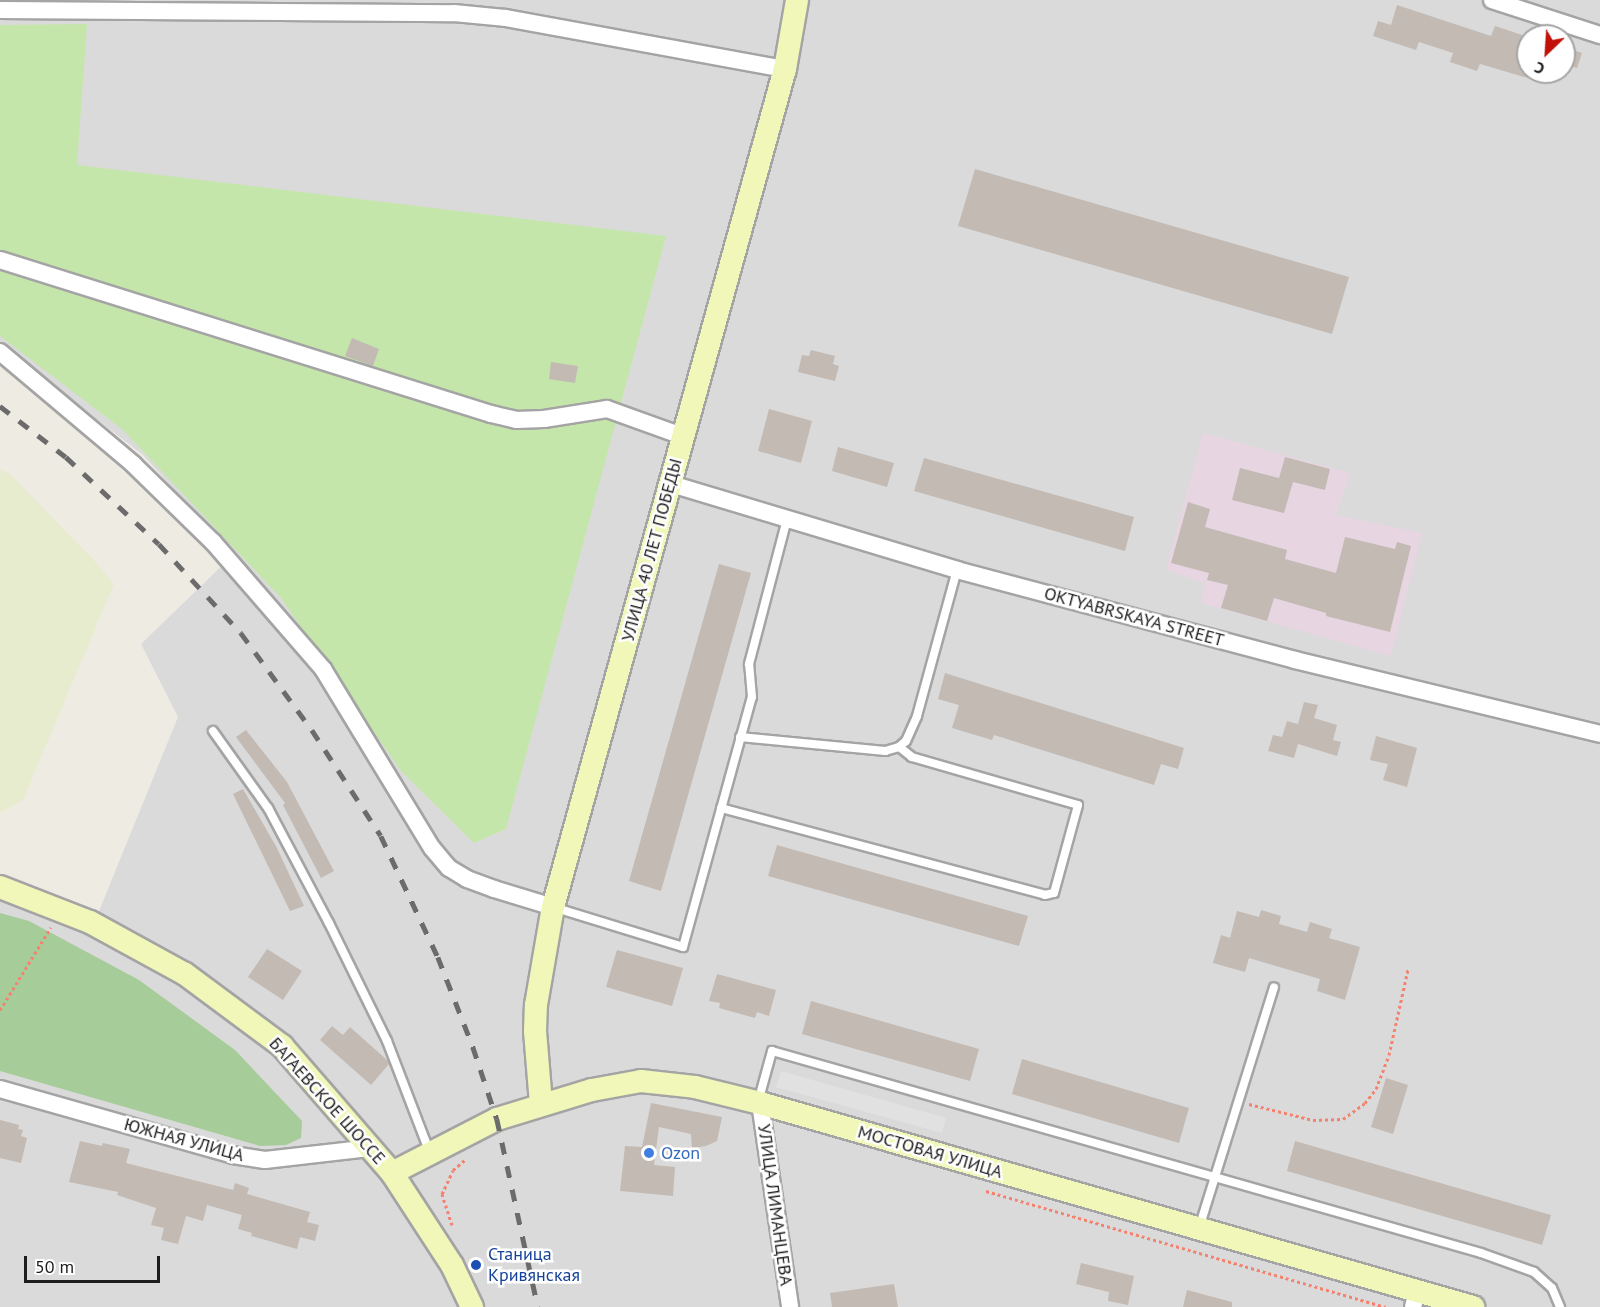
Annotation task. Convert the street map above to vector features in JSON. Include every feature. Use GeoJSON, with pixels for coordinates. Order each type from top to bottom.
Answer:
{"type":"FeatureCollection","features":[{"type":"Feature","properties":{"kind":"street","name":"УЛИЦА 40 ЛЕТ ПОБЕДЫ"},"geometry":{"type":"LineString","coordinates":[[541,1104],[535,1031],[536,1005],[553,907],[785,69],[797,0]]}},
{"type":"Feature","properties":{"kind":"street"},"geometry":{"type":"LineString","coordinates":[[1492,0],[1600,35]]}},
{"type":"Feature","properties":{"kind":"street"},"geometry":{"type":"LineString","coordinates":[[0,10],[454,13],[506,18],[785,69]]}},
{"type":"Feature","properties":{"kind":"street"},"geometry":{"type":"LineString","coordinates":[[0,260],[500,416],[516,420],[543,419],[607,409],[682,436]]}},
{"type":"Feature","properties":{"kind":"street"},"geometry":{"type":"LineString","coordinates":[[0,352],[134,465],[213,542],[323,669],[432,848],[449,868],[467,879],[553,907]]}},
{"type":"Feature","properties":{"kind":"street","name":"OKTYABRSKAYA STREET"},"geometry":{"type":"LineString","coordinates":[[671,484],[957,570],[1295,660],[1600,734]]}},
{"type":"Feature","properties":{"kind":"street","name":"БАГАЕВСКОЕ ШОССЕ"},"geometry":{"type":"LineString","coordinates":[[0,887],[90,922],[185,974],[282,1046],[392,1173],[452,1265],[472,1307]]}},
{"type":"Feature","properties":{"kind":"street","name":"МОСТОВАЯ УЛИЦА"},"geometry":{"type":"LineString","coordinates":[[392,1173],[497,1119],[592,1089],[641,1082],[695,1087],[759,1103],[1199,1229],[1415,1299],[1473,1307]]}},
{"type":"Feature","properties":{"kind":"street","name":"ЮЖНАЯ УЛИЦА"},"geometry":{"type":"LineString","coordinates":[[0,1089],[234,1155],[265,1160],[371,1148]]}},
{"type":"Feature","properties":{"kind":"street","name":"УЛИЦА ЛИМАНЦЕВА"},"geometry":{"type":"LineString","coordinates":[[759,1103],[790,1307]]}},
{"type":"Feature","properties":{"kind":"lane"},"geometry":{"type":"LineString","coordinates":[[553,907],[683,946],[752,697],[748,664],[788,519]]}},
{"type":"Feature","properties":{"kind":"lane"},"geometry":{"type":"LineString","coordinates":[[740,737],[885,751],[899,747],[906,741],[917,716],[957,570]]}},
{"type":"Feature","properties":{"kind":"lane"},"geometry":{"type":"LineString","coordinates":[[213,731],[268,808],[329,923],[387,1041],[430,1153]]}},
{"type":"Feature","properties":{"kind":"lane"},"geometry":{"type":"LineString","coordinates":[[721,808],[1045,895],[1054,892],[1078,805],[912,758],[899,747]]}},
{"type":"Feature","properties":{"kind":"lane"},"geometry":{"type":"LineString","coordinates":[[1199,1229],[1274,987]]}},
{"type":"Feature","properties":{"kind":"lane"},"geometry":{"type":"LineString","coordinates":[[759,1103],[772,1051],[1481,1253],[1534,1272],[1552,1288],[1560,1307]]}},
{"type":"Feature","properties":{"kind":"path"},"geometry":{"type":"LineString","coordinates":[[0,1010],[62,910]]}},
{"type":"Feature","properties":{"kind":"path"},"geometry":{"type":"LineString","coordinates":[[1239,1101],[1313,1120],[1343,1119],[1365,1102],[1376,1089],[1389,1055],[1408,969]]}},
{"type":"Feature","properties":{"kind":"path"},"geometry":{"type":"LineString","coordinates":[[453,1228],[442,1194],[453,1170],[466,1159]]}},
{"type":"Feature","properties":{"kind":"path"},"geometry":{"type":"LineString","coordinates":[[979,1189],[1386,1307]]}},
{"type":"Feature","properties":{"kind":"shaded area"},"geometry":{"type":"Polygon","coordinates":[[[0,0],[1600,0],[1600,1307],[0,1307],[0,879],[97,916],[178,717],[141,644],[233,555],[143,455],[0,344],[0,0]]]}},
{"type":"Feature","properties":{"kind":"shaded area"},"geometry":{"type":"Polygon","coordinates":[[[1203,433],[1350,473],[1336,515],[1422,533],[1391,656],[1201,603],[1205,583],[1166,570],[1203,433]]]}},
{"type":"Feature","properties":{"kind":"shaded area"},"geometry":{"type":"Polygon","coordinates":[[[781,1071],[946,1118],[942,1133],[776,1087],[781,1071]]]}},
{"type":"Feature","properties":{"kind":"green space"},"geometry":{"type":"Polygon","coordinates":[[[87,24],[77,165],[666,236],[506,829],[474,843],[401,771],[281,598],[123,430],[0,336],[0,25],[87,24]]]}},
{"type":"Feature","properties":{"kind":"green space"},"geometry":{"type":"Polygon","coordinates":[[[0,470],[10,474],[93,559],[114,584],[23,800],[0,813],[0,470]]]}},
{"type":"Feature","properties":{"kind":"green space"},"geometry":{"type":"Polygon","coordinates":[[[0,913],[29,921],[139,980],[235,1050],[302,1121],[301,1138],[286,1145],[260,1146],[0,1071],[0,913]]]}},
{"type":"Feature","properties":{"kind":"building"},"geometry":{"type":"Polygon","coordinates":[[[1397,5],[1491,36],[1495,26],[1516,33],[1516,74],[1480,64],[1477,71],[1450,62],[1453,53],[1419,42],[1416,50],[1373,36],[1378,21],[1391,25],[1397,5]]]}},
{"type":"Feature","properties":{"kind":"building"},"geometry":{"type":"Polygon","coordinates":[[[1576,51],[1582,53],[1576,68],[1576,51]]]}},
{"type":"Feature","properties":{"kind":"building"},"geometry":{"type":"Polygon","coordinates":[[[975,169],[1349,277],[1332,334],[958,226],[975,169]]]}},
{"type":"Feature","properties":{"kind":"building"},"geometry":{"type":"Polygon","coordinates":[[[352,338],[379,349],[373,366],[345,356],[352,338]]]}},
{"type":"Feature","properties":{"kind":"building"},"geometry":{"type":"Polygon","coordinates":[[[811,350],[835,356],[833,364],[839,366],[835,381],[798,372],[802,355],[809,356],[811,350]]]}},
{"type":"Feature","properties":{"kind":"building"},"geometry":{"type":"Polygon","coordinates":[[[551,362],[578,366],[575,383],[549,379],[551,362]]]}},
{"type":"Feature","properties":{"kind":"building"},"geometry":{"type":"Polygon","coordinates":[[[769,409],[812,421],[801,463],[758,451],[769,409]]]}},
{"type":"Feature","properties":{"kind":"building"},"geometry":{"type":"Polygon","coordinates":[[[838,447],[894,463],[887,487],[832,471],[838,447]]]}},
{"type":"Feature","properties":{"kind":"building"},"geometry":{"type":"Polygon","coordinates":[[[1285,457],[1330,469],[1325,490],[1293,482],[1284,513],[1232,500],[1240,468],[1279,478],[1285,457]]]}},
{"type":"Feature","properties":{"kind":"building"},"geometry":{"type":"Polygon","coordinates":[[[924,458],[1134,517],[1125,551],[914,491],[924,458]]]}},
{"type":"Feature","properties":{"kind":"building"},"geometry":{"type":"Polygon","coordinates":[[[1188,502],[1210,509],[1205,527],[1287,550],[1285,559],[1336,573],[1345,537],[1395,549],[1397,542],[1411,546],[1390,632],[1326,616],[1326,613],[1274,598],[1267,621],[1221,608],[1228,585],[1207,580],[1209,573],[1171,563],[1188,502]]]}},
{"type":"Feature","properties":{"kind":"building"},"geometry":{"type":"Polygon","coordinates":[[[719,564],[751,573],[661,891],[629,881],[719,564]]]}},
{"type":"Feature","properties":{"kind":"building"},"geometry":{"type":"Polygon","coordinates":[[[945,673],[1184,748],[1178,769],[1161,764],[1154,785],[994,735],[992,740],[952,728],[959,705],[938,699],[945,673]]]}},
{"type":"Feature","properties":{"kind":"building"},"geometry":{"type":"Polygon","coordinates":[[[1304,702],[1318,705],[1314,718],[1337,725],[1333,740],[1341,742],[1337,756],[1298,744],[1294,758],[1268,751],[1273,735],[1282,737],[1287,721],[1298,724],[1304,702]]]}},
{"type":"Feature","properties":{"kind":"building"},"geometry":{"type":"Polygon","coordinates":[[[246,730],[287,782],[334,871],[321,878],[283,805],[285,803],[236,737],[246,730]]]}},
{"type":"Feature","properties":{"kind":"building"},"geometry":{"type":"Polygon","coordinates":[[[1376,736],[1417,748],[1407,787],[1383,780],[1388,764],[1370,760],[1376,736]]]}},
{"type":"Feature","properties":{"kind":"building"},"geometry":{"type":"Polygon","coordinates":[[[243,789],[277,848],[304,906],[290,911],[233,794],[243,789]]]}},
{"type":"Feature","properties":{"kind":"building"},"geometry":{"type":"Polygon","coordinates":[[[777,845],[1028,916],[1019,946],[768,876],[777,845]]]}},
{"type":"Feature","properties":{"kind":"building"},"geometry":{"type":"Polygon","coordinates":[[[1261,910],[1281,916],[1279,924],[1307,932],[1310,922],[1332,929],[1329,938],[1360,947],[1345,1000],[1317,991],[1320,979],[1249,958],[1245,972],[1213,963],[1221,935],[1230,938],[1237,911],[1259,917],[1261,910]]]}},
{"type":"Feature","properties":{"kind":"building"},"geometry":{"type":"Polygon","coordinates":[[[267,949],[302,971],[283,1000],[248,977],[267,949]]]}},
{"type":"Feature","properties":{"kind":"building"},"geometry":{"type":"Polygon","coordinates":[[[617,950],[683,968],[672,1006],[606,987],[617,950]]]}},
{"type":"Feature","properties":{"kind":"building"},"geometry":{"type":"Polygon","coordinates":[[[717,974],[776,990],[769,1016],[757,1012],[755,1018],[719,1008],[720,1003],[709,1001],[717,974]]]}},
{"type":"Feature","properties":{"kind":"building"},"geometry":{"type":"Polygon","coordinates":[[[811,1001],[979,1049],[970,1081],[802,1034],[811,1001]]]}},
{"type":"Feature","properties":{"kind":"building"},"geometry":{"type":"Polygon","coordinates":[[[332,1026],[343,1035],[350,1027],[387,1060],[389,1064],[371,1085],[320,1040],[332,1026]]]}},
{"type":"Feature","properties":{"kind":"building"},"geometry":{"type":"Polygon","coordinates":[[[1022,1059],[1189,1108],[1179,1143],[1012,1094],[1022,1059]]]}},
{"type":"Feature","properties":{"kind":"building"},"geometry":{"type":"Polygon","coordinates":[[[1386,1078],[1408,1085],[1393,1134],[1371,1127],[1386,1078]]]}},
{"type":"Feature","properties":{"kind":"building"},"geometry":{"type":"Polygon","coordinates":[[[651,1103],[722,1117],[717,1141],[706,1146],[692,1148],[691,1134],[659,1127],[654,1165],[675,1167],[673,1196],[620,1191],[625,1146],[642,1147],[651,1103]]]}},
{"type":"Feature","properties":{"kind":"building"},"geometry":{"type":"Polygon","coordinates":[[[0,1120],[19,1125],[18,1129],[23,1130],[21,1136],[27,1138],[21,1163],[0,1158],[0,1120]]]}},
{"type":"Feature","properties":{"kind":"building"},"geometry":{"type":"Polygon","coordinates":[[[80,1141],[130,1149],[126,1163],[233,1190],[235,1183],[249,1188],[247,1194],[310,1212],[307,1222],[319,1225],[315,1241],[300,1237],[297,1249],[251,1236],[252,1233],[238,1229],[242,1215],[207,1205],[203,1221],[186,1216],[178,1244],[161,1240],[164,1228],[151,1225],[156,1208],[117,1195],[118,1192],[69,1182],[80,1141]]]}},
{"type":"Feature","properties":{"kind":"building"},"geometry":{"type":"Polygon","coordinates":[[[1295,1141],[1551,1215],[1542,1245],[1287,1171],[1295,1141]]]}},
{"type":"Feature","properties":{"kind":"building"},"geometry":{"type":"Polygon","coordinates":[[[1081,1263],[1134,1276],[1128,1305],[1108,1301],[1109,1292],[1076,1284],[1081,1263]]]}},
{"type":"Feature","properties":{"kind":"building"},"geometry":{"type":"Polygon","coordinates":[[[894,1284],[898,1307],[832,1307],[830,1293],[894,1284]]]}},
{"type":"Feature","properties":{"kind":"building"},"geometry":{"type":"Polygon","coordinates":[[[1187,1290],[1232,1302],[1232,1307],[1183,1307],[1187,1290]]]}},
{"type":"Feature","properties":{"kind":"railway"},"geometry":{"type":"LineString","coordinates":[[0,406],[66,457],[159,544],[241,633],[312,730],[381,836],[438,957],[473,1047],[497,1119],[538,1307]]}},
{"type":"Feature","properties":{"kind":"place","name":"Ozon"},"geometry":{"type":"Point","coordinates":[649,1153]}},
{"type":"Feature","properties":{"kind":"place","name":"Станица Кривянская"},"geometry":{"type":"Point","coordinates":[476,1265]}}]}
